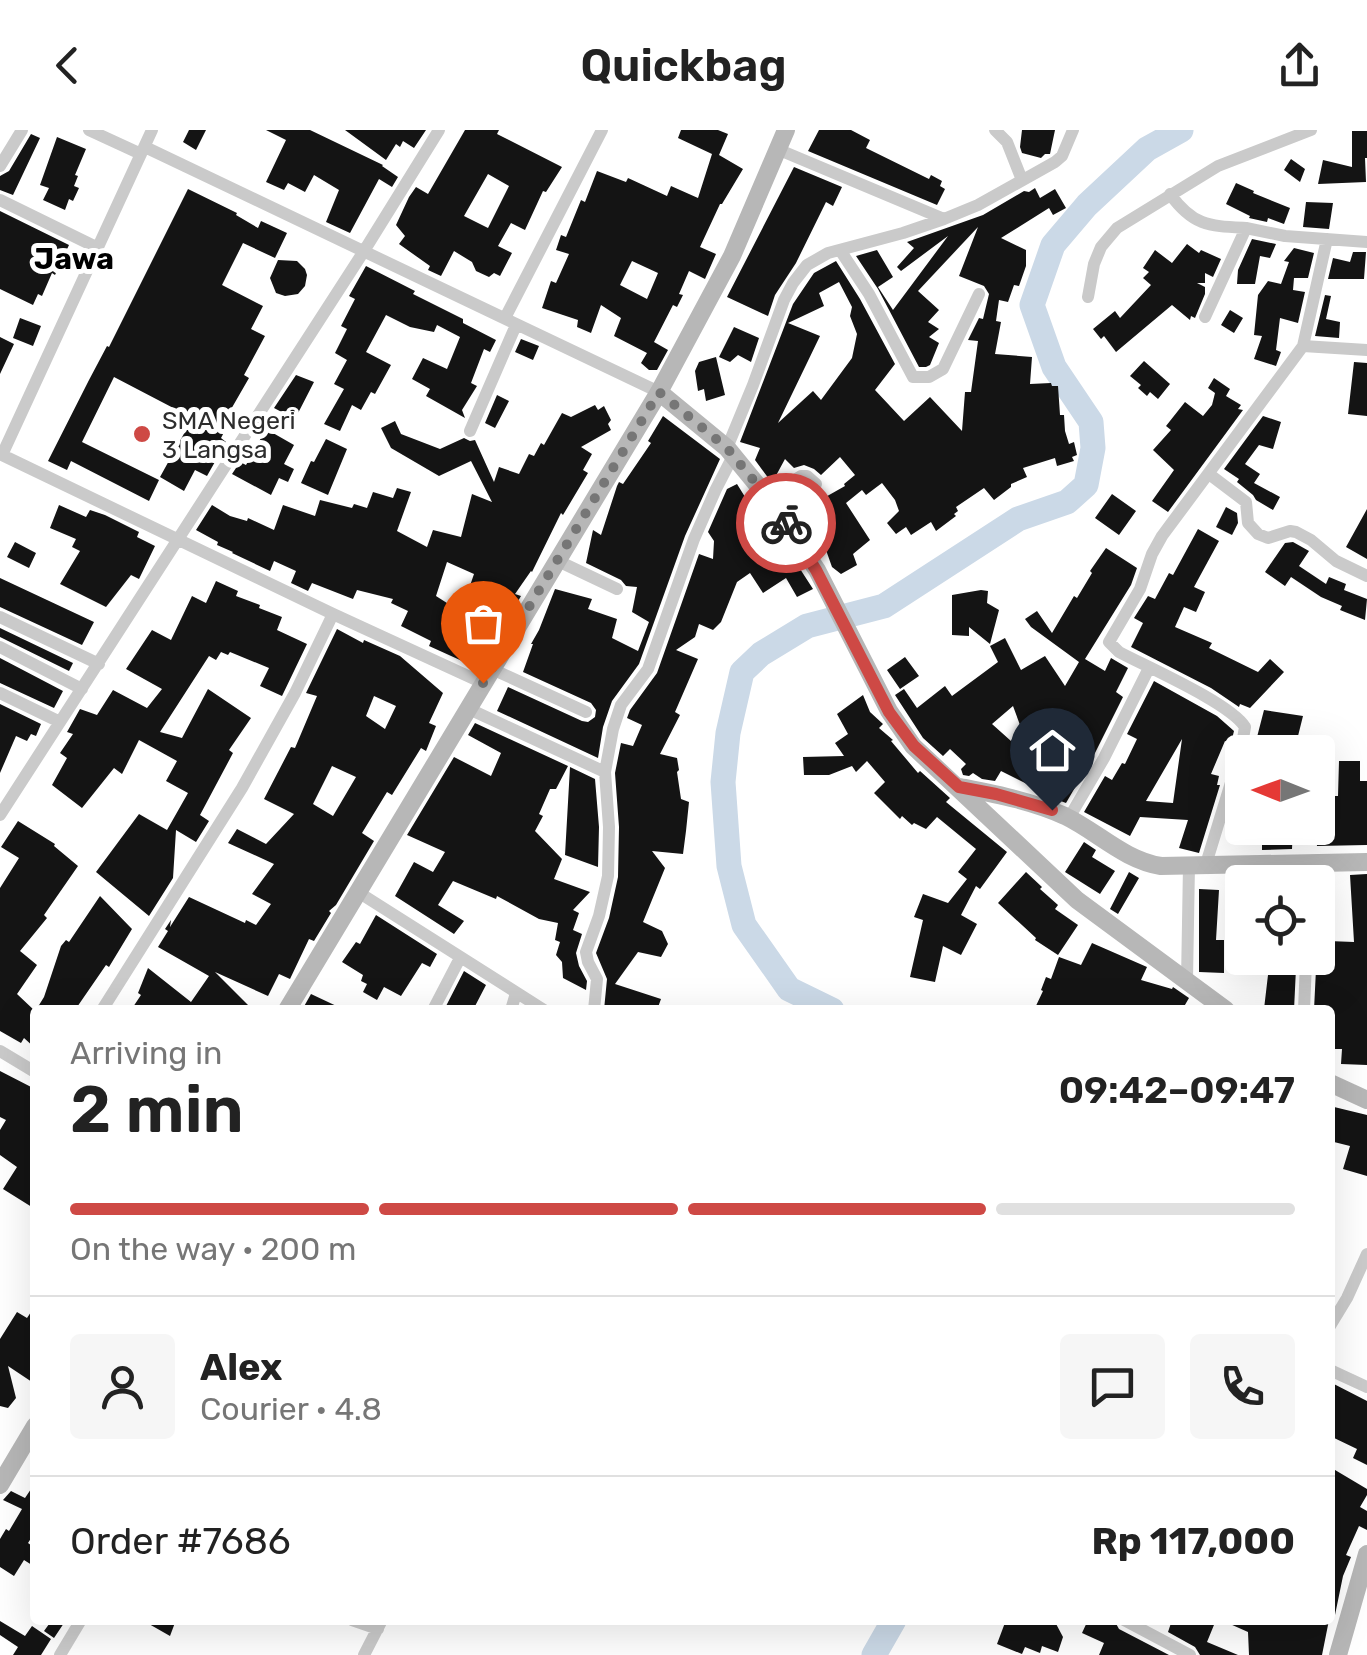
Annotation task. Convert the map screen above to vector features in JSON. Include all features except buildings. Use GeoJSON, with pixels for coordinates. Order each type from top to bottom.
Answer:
{"type":"FeatureCollection","features":[{"type":"Feature","properties":{"kind":"street"},"geometry":{"type":"LineString","coordinates":[[0,166],[22,130]]}},
{"type":"Feature","properties":{"kind":"street"},"geometry":{"type":"LineString","coordinates":[[89,130],[143,150],[364,251],[659,392],[730,452],[768,498],[816,570],[889,712],[914,746],[1077,900],[1220,1005]]}},
{"type":"Feature","properties":{"kind":"street"},"geometry":{"type":"LineString","coordinates":[[152,130],[1,455],[332,614],[586,712]]}},
{"type":"Feature","properties":{"kind":"street"},"geometry":{"type":"LineString","coordinates":[[0,816],[439,130]]}},
{"type":"Feature","properties":{"kind":"street"},"geometry":{"type":"LineString","coordinates":[[470,431],[510,321],[602,130]]}},
{"type":"Feature","properties":{"kind":"street"},"geometry":{"type":"LineString","coordinates":[[290,1005],[659,392],[732,256],[786,130]]}},
{"type":"Feature","properties":{"kind":"street"},"geometry":{"type":"LineString","coordinates":[[995,130],[1006,142],[1022,180]]}},
{"type":"Feature","properties":{"kind":"street"},"geometry":{"type":"LineString","coordinates":[[594,1005],[597,978],[586,952],[600,916],[608,876],[605,772],[616,716],[648,669],[793,283],[816,259],[978,205],[1055,162],[1062,156],[1072,130]]}},
{"type":"Feature","properties":{"kind":"street"},"geometry":{"type":"LineString","coordinates":[[1088,297],[1101,247],[1117,228],[1218,166],[1311,130]]}},
{"type":"Feature","properties":{"kind":"street"},"geometry":{"type":"LineString","coordinates":[[777,149],[944,219]]}},
{"type":"Feature","properties":{"kind":"street"},"geometry":{"type":"LineString","coordinates":[[1170,194],[1186,214],[1207,225],[1367,242]]}},
{"type":"Feature","properties":{"kind":"street"},"geometry":{"type":"LineString","coordinates":[[0,200],[98,248]]}},
{"type":"Feature","properties":{"kind":"street"},"geometry":{"type":"LineString","coordinates":[[1205,317],[1246,228]]}},
{"type":"Feature","properties":{"kind":"street"},"geometry":{"type":"LineString","coordinates":[[1187,980],[1197,865],[1242,750],[1245,726],[1217,702],[1118,652],[1110,646],[1110,640],[1145,580],[1155,546],[1303,346],[1327,239]]}},
{"type":"Feature","properties":{"kind":"street"},"geometry":{"type":"LineString","coordinates":[[840,250],[869,294],[913,377],[929,377],[942,369],[979,294]]}},
{"type":"Feature","properties":{"kind":"street"},"geometry":{"type":"LineString","coordinates":[[1303,346],[1367,350]]}},
{"type":"Feature","properties":{"kind":"street"},"geometry":{"type":"LineString","coordinates":[[1209,474],[1246,502],[1248,524],[1258,534],[1268,538],[1296,532],[1336,561],[1367,576]]}},
{"type":"Feature","properties":{"kind":"street"},"geometry":{"type":"LineString","coordinates":[[768,498],[801,476],[816,484]]}},
{"type":"Feature","properties":{"kind":"street"},"geometry":{"type":"LineString","coordinates":[[558,561],[617,589]]}},
{"type":"Feature","properties":{"kind":"street"},"geometry":{"type":"LineString","coordinates":[[105,1005],[242,788],[332,614]]}},
{"type":"Feature","properties":{"kind":"street"},"geometry":{"type":"LineString","coordinates":[[0,618],[99,664]]}},
{"type":"Feature","properties":{"kind":"street"},"geometry":{"type":"LineString","coordinates":[[0,647],[82,689]]}},
{"type":"Feature","properties":{"kind":"street"},"geometry":{"type":"LineString","coordinates":[[1069,818],[1149,668]]}},
{"type":"Feature","properties":{"kind":"street"},"geometry":{"type":"LineString","coordinates":[[0,693],[60,722]]}},
{"type":"Feature","properties":{"kind":"street"},"geometry":{"type":"LineString","coordinates":[[468,710],[605,772]]}},
{"type":"Feature","properties":{"kind":"street"},"geometry":{"type":"LineString","coordinates":[[959,787],[1021,800],[1069,818],[1146,864],[1225,868]]}},
{"type":"Feature","properties":{"kind":"street"},"geometry":{"type":"LineString","coordinates":[[1335,867],[1367,862]]}},
{"type":"Feature","properties":{"kind":"street"},"geometry":{"type":"LineString","coordinates":[[358,892],[536,1005]]}},
{"type":"Feature","properties":{"kind":"street"},"geometry":{"type":"LineString","coordinates":[[436,1005],[460,958]]}},
{"type":"Feature","properties":{"kind":"street"},"geometry":{"type":"LineString","coordinates":[[1304,1005],[1305,975]]}},
{"type":"Feature","properties":{"kind":"street"},"geometry":{"type":"LineString","coordinates":[[512,1005],[516,993]]}},
{"type":"Feature","properties":{"kind":"street"},"geometry":{"type":"LineString","coordinates":[[0,1051],[30,1069]]}},
{"type":"Feature","properties":{"kind":"street"},"geometry":{"type":"LineString","coordinates":[[1335,1085],[1367,1100]]}},
{"type":"Feature","properties":{"kind":"street"},"geometry":{"type":"LineString","coordinates":[[1335,1318],[1367,1254]]}},
{"type":"Feature","properties":{"kind":"street"},"geometry":{"type":"LineString","coordinates":[[1335,1372],[1367,1387]]}},
{"type":"Feature","properties":{"kind":"street"},"geometry":{"type":"LineString","coordinates":[[0,1484],[30,1434]]}},
{"type":"Feature","properties":{"kind":"street"},"geometry":{"type":"LineString","coordinates":[[1338,1655],[1367,1554]]}},
{"type":"Feature","properties":{"kind":"street"},"geometry":{"type":"LineString","coordinates":[[60,1655],[78,1625]]}},
{"type":"Feature","properties":{"kind":"street"},"geometry":{"type":"LineString","coordinates":[[364,1655],[379,1625]]}},
{"type":"Feature","properties":{"kind":"street"},"geometry":{"type":"LineString","coordinates":[[1134,1625],[1190,1655]]}},
{"type":"Feature","properties":{"kind":"street"},"geometry":{"type":"LineString","coordinates":[[1154,1635],[1159,1625]]}},
{"type":"Feature","properties":{"kind":"waterway"},"geometry":{"type":"LineString","coordinates":[[822,1005],[789,989],[744,925],[729,866],[723,782],[728,733],[742,672],[761,654],[807,626],[884,606],[1018,519],[1067,502],[1086,485],[1093,448],[1091,422],[1054,367],[1032,305],[1053,245],[1087,205],[1147,149],[1181,130]]}},
{"type":"Feature","properties":{"kind":"waterway"},"geometry":{"type":"LineString","coordinates":[[874,1655],[891,1625]]}},
{"type":"Feature","properties":{"kind":"way so far"},"geometry":{"type":"LineString","coordinates":[[483,683],[659,392],[727,448],[786,523]]}},
{"type":"Feature","properties":{"kind":"place","name":"SMA Negeri 3 Langsa"},"geometry":{"type":"Point","coordinates":[142,434]}},
{"type":"Feature","properties":{"kind":"district","name":"Jawa"},"geometry":{"type":"Point","coordinates":[74,259]}},
{"type":"Feature","properties":{"kind":"route"},"geometry":{"type":"LineString","coordinates":[[786,523],[816,570],[889,712],[914,746],[959,787],[1052,810]]}}]}
